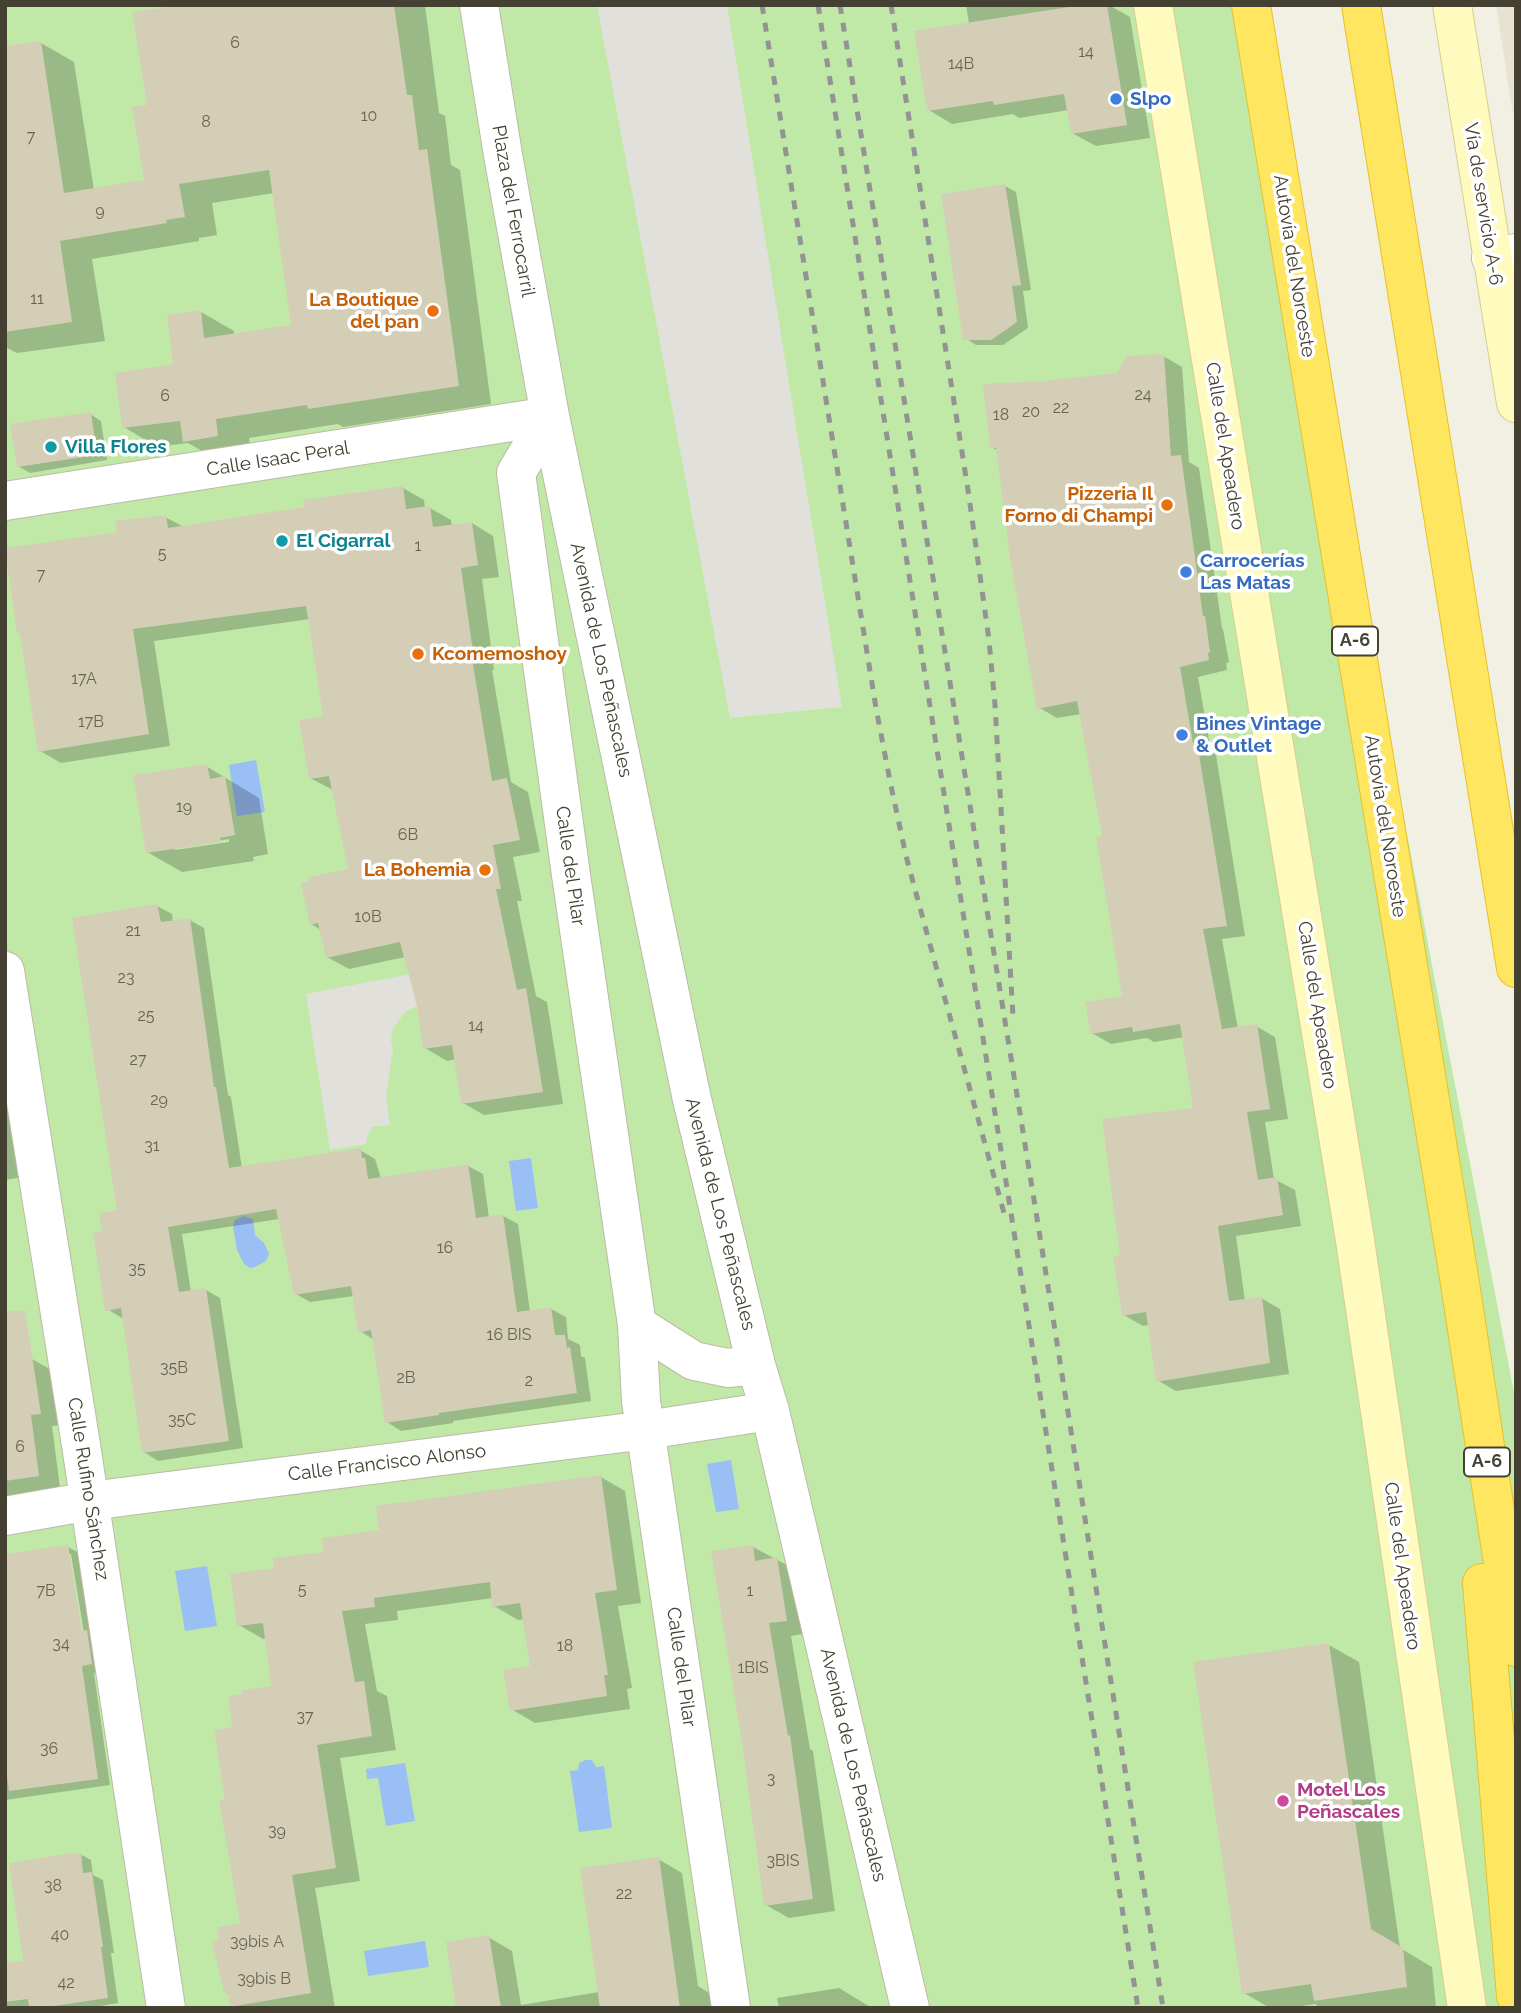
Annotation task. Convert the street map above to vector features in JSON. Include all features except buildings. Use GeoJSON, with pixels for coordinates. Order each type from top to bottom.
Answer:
{"type":"FeatureCollection","features":[{"type":"Feature","properties":{"kind":"highway","name":"Autovía del Noroeste"},"geometry":{"type":"LineString","coordinates":[[1251,5],[1459,1277],[1516,1647]]}},
{"type":"Feature","properties":{"kind":"highway"},"geometry":{"type":"LineString","coordinates":[[1361,5],[1516,968]]}},
{"type":"Feature","properties":{"kind":"highway"},"geometry":{"type":"LineString","coordinates":[[1459,1277],[1516,1996]]}},
{"type":"Feature","properties":{"kind":"street","name":"Plaza del Ferrocarril"},"geometry":{"type":"LineString","coordinates":[[479,5],[550,416]]}},
{"type":"Feature","properties":{"kind":"street","name":"Calle del Apeadero"},"geometry":{"type":"LineString","coordinates":[[1153,5],[1355,1240],[1467,2008]]}},
{"type":"Feature","properties":{"kind":"street","name":"Vía de servicio A-6"},"geometry":{"type":"LineString","coordinates":[[1452,5],[1503,256],[1516,403]]}},
{"type":"Feature","properties":{"kind":"street","name":"Calle Isaac Peral"},"geometry":{"type":"LineString","coordinates":[[5,501],[550,416]]}},
{"type":"Feature","properties":{"kind":"street","name":"Calle del Pilar"},"geometry":{"type":"LineString","coordinates":[[550,416],[516,473],[570,875],[637,1325],[641,1401],[732,2008]]}},
{"type":"Feature","properties":{"kind":"street","name":"Avenida de Los Peñascales"},"geometry":{"type":"LineString","coordinates":[[550,416],[691,1095],[756,1364],[770,1411],[910,2008]]}},
{"type":"Feature","properties":{"kind":"street","name":"Calle Rufino Sánchez"},"geometry":{"type":"LineString","coordinates":[[5,971],[90,1501],[166,2008]]}},
{"type":"Feature","properties":{"kind":"street"},"geometry":{"type":"LineString","coordinates":[[637,1325],[694,1362],[728,1368],[756,1364]]}},
{"type":"Feature","properties":{"kind":"street","name":"Calle Francisco Alonso"},"geometry":{"type":"LineString","coordinates":[[5,1516],[90,1501],[646,1430],[770,1411]]}},
{"type":"Feature","properties":{"kind":"shaded area"},"geometry":{"type":"Polygon","coordinates":[[[597,5],[727,5],[842,707],[730,718],[597,5]]]}},
{"type":"Feature","properties":{"kind":"shaded area"},"geometry":{"type":"Polygon","coordinates":[[[1496,5],[1516,5],[1516,130],[1509,89],[1496,5]]]}},
{"type":"Feature","properties":{"kind":"shaded area"},"geometry":{"type":"Polygon","coordinates":[[[416,973],[417,1006],[405,1012],[392,1030],[393,1049],[386,1096],[390,1125],[372,1127],[366,1144],[330,1150],[306,994],[416,973]]]}},
{"type":"Feature","properties":{"kind":"green space"},"geometry":{"type":"Polygon","coordinates":[[[5,5],[1248,5],[1516,1403],[1516,2008],[5,2008],[5,5]]]}},
{"type":"Feature","properties":{"kind":"water"},"geometry":{"type":"Polygon","coordinates":[[[256,760],[265,812],[237,816],[229,765],[256,760]]]}},
{"type":"Feature","properties":{"kind":"water"},"geometry":{"type":"Polygon","coordinates":[[[531,1158],[538,1208],[516,1211],[509,1161],[531,1158]]]}},
{"type":"Feature","properties":{"kind":"water"},"geometry":{"type":"Polygon","coordinates":[[[243,1216],[253,1219],[255,1235],[264,1243],[269,1254],[266,1261],[250,1268],[244,1264],[237,1250],[233,1227],[235,1220],[243,1216]]]}},
{"type":"Feature","properties":{"kind":"water"},"geometry":{"type":"Polygon","coordinates":[[[731,1460],[739,1509],[716,1512],[707,1464],[731,1460]]]}},
{"type":"Feature","properties":{"kind":"water"},"geometry":{"type":"Polygon","coordinates":[[[207,1566],[217,1626],[185,1631],[175,1571],[207,1566]]]}},
{"type":"Feature","properties":{"kind":"water"},"geometry":{"type":"Polygon","coordinates":[[[592,1760],[596,1767],[604,1766],[612,1828],[579,1832],[570,1771],[578,1770],[579,1763],[592,1760]]]}},
{"type":"Feature","properties":{"kind":"water"},"geometry":{"type":"Polygon","coordinates":[[[405,1763],[415,1821],[386,1826],[378,1778],[367,1779],[366,1769],[405,1763]]]}},
{"type":"Feature","properties":{"kind":"water"},"geometry":{"type":"Polygon","coordinates":[[[425,1941],[429,1967],[368,1976],[364,1951],[425,1941]]]}},
{"type":"Feature","properties":{"kind":"railway"},"geometry":{"type":"LineString","coordinates":[[762,5],[890,781],[906,856],[1004,1213]]}},
{"type":"Feature","properties":{"kind":"railway"},"geometry":{"type":"LineString","coordinates":[[818,5],[1138,2008]]}},
{"type":"Feature","properties":{"kind":"railway"},"geometry":{"type":"LineString","coordinates":[[840,5],[1163,2008]]}},
{"type":"Feature","properties":{"kind":"railway"},"geometry":{"type":"LineString","coordinates":[[891,5],[968,490],[989,640],[1013,1017]]}},
{"type":"Feature","properties":{"kind":"place","name":"Slpo"},"geometry":{"type":"Point","coordinates":[1116,99]}},
{"type":"Feature","properties":{"kind":"place","name":"La Boutique del pan"},"geometry":{"type":"Point","coordinates":[433,311]}},
{"type":"Feature","properties":{"kind":"place","name":"Villa Flores"},"geometry":{"type":"Point","coordinates":[51,447]}},
{"type":"Feature","properties":{"kind":"place","name":"Pizzeria Il Forno di Champi"},"geometry":{"type":"Point","coordinates":[1167,505]}},
{"type":"Feature","properties":{"kind":"place","name":"El Cigarral"},"geometry":{"type":"Point","coordinates":[282,541]}},
{"type":"Feature","properties":{"kind":"place","name":"Carrocerías Las Matas"},"geometry":{"type":"Point","coordinates":[1186,572]}},
{"type":"Feature","properties":{"kind":"place","name":"Kcomemoshoy"},"geometry":{"type":"Point","coordinates":[418,654]}},
{"type":"Feature","properties":{"kind":"place","name":"Bines Vintage & Outlet"},"geometry":{"type":"Point","coordinates":[1182,735]}},
{"type":"Feature","properties":{"kind":"place","name":"La Bohemia"},"geometry":{"type":"Point","coordinates":[485,870]}},
{"type":"Feature","properties":{"kind":"place","name":"Motel Los Peñascales"},"geometry":{"type":"Point","coordinates":[1283,1801]}}]}
